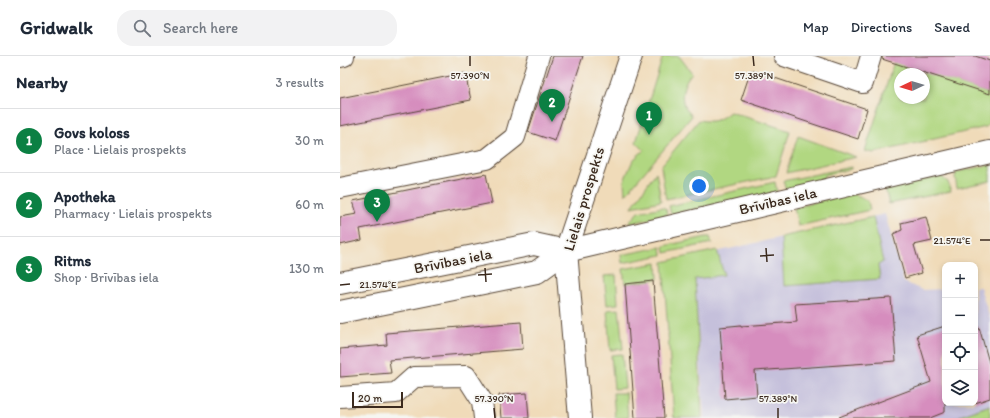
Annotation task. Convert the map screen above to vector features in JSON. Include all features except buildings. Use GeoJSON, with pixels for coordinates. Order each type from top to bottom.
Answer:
{"type":"FeatureCollection","features":[{"type":"Feature","properties":{"kind":"main road","name":"Lielais prospekts"},"geometry":{"type":"LineString","coordinates":[[580,418],[566,251],[631,56]]}},
{"type":"Feature","properties":{"kind":"main road","name":"Brīvības iela"},"geometry":{"type":"LineString","coordinates":[[340,312],[537,272],[566,251],[990,152]]}},
{"type":"Feature","properties":{"kind":"main road","name":"Brīvības iela"},"geometry":{"type":"LineString","coordinates":[[340,283],[534,244],[566,251]]}},
{"type":"Feature","properties":{"kind":"street"},"geometry":{"type":"LineString","coordinates":[[340,57],[344,56]]}},
{"type":"Feature","properties":{"kind":"street"},"geometry":{"type":"LineString","coordinates":[[340,188],[488,159],[515,137],[539,56]]}},
{"type":"Feature","properties":{"kind":"street"},"geometry":{"type":"LineString","coordinates":[[784,56],[807,60],[863,83],[871,56]]}},
{"type":"Feature","properties":{"kind":"street"},"geometry":{"type":"LineString","coordinates":[[340,397],[396,393],[414,377],[466,376],[482,402],[484,418]]}},
{"type":"Feature","properties":{"kind":"shaded area"},"geometry":{"type":"Polygon","coordinates":[[[885,214],[904,282],[922,290],[942,289],[942,406],[978,406],[978,287],[980,287],[990,319],[990,405],[955,418],[704,418],[693,257],[885,214]]]}},
{"type":"Feature","properties":{"kind":"green space"},"geometry":{"type":"Polygon","coordinates":[[[663,56],[679,56],[692,73],[684,85],[682,95],[684,105],[692,116],[625,195],[624,181],[633,160],[644,150],[636,142],[663,56]]]}},
{"type":"Feature","properties":{"kind":"green space"},"geometry":{"type":"Polygon","coordinates":[[[894,62],[912,68],[894,68],[894,104],[930,104],[930,74],[990,94],[990,122],[986,127],[874,153],[865,151],[894,62]]]}},
{"type":"Feature","properties":{"kind":"green space"},"geometry":{"type":"Polygon","coordinates":[[[730,112],[790,131],[776,176],[666,199],[661,166],[699,120],[716,120],[730,112]]]}},
{"type":"Feature","properties":{"kind":"green space"},"geometry":{"type":"Polygon","coordinates":[[[798,136],[856,157],[786,173],[798,136]]]}},
{"type":"Feature","properties":{"kind":"green space"},"geometry":{"type":"Polygon","coordinates":[[[990,165],[990,181],[957,188],[955,176],[957,172],[990,165]]]}},
{"type":"Feature","properties":{"kind":"green space"},"geometry":{"type":"Polygon","coordinates":[[[851,167],[851,169],[824,175],[824,183],[786,190],[783,181],[851,167]]]}},
{"type":"Feature","properties":{"kind":"green space"},"geometry":{"type":"Polygon","coordinates":[[[656,172],[661,201],[632,207],[656,172]]]}},
{"type":"Feature","properties":{"kind":"green space"},"geometry":{"type":"Polygon","coordinates":[[[940,176],[948,182],[951,191],[889,204],[885,188],[940,176]]]}},
{"type":"Feature","properties":{"kind":"green space"},"geometry":{"type":"Polygon","coordinates":[[[775,182],[777,192],[671,214],[669,206],[775,182]]]}},
{"type":"Feature","properties":{"kind":"green space"},"geometry":{"type":"Polygon","coordinates":[[[849,193],[868,201],[870,210],[798,226],[794,208],[849,193]]]}},
{"type":"Feature","properties":{"kind":"green space"},"geometry":{"type":"Polygon","coordinates":[[[663,207],[666,209],[667,215],[628,224],[638,212],[663,207]]]}},
{"type":"Feature","properties":{"kind":"green space"},"geometry":{"type":"Polygon","coordinates":[[[873,217],[883,262],[878,265],[880,279],[784,286],[781,237],[873,217]]]}},
{"type":"Feature","properties":{"kind":"green space"},"geometry":{"type":"Polygon","coordinates":[[[710,237],[712,243],[665,253],[664,246],[710,237]]]}},
{"type":"Feature","properties":{"kind":"green space"},"geometry":{"type":"Polygon","coordinates":[[[661,247],[662,255],[622,263],[621,255],[661,247]]]}},
{"type":"Feature","properties":{"kind":"green space"},"geometry":{"type":"Polygon","coordinates":[[[717,250],[724,275],[695,279],[702,418],[674,418],[663,262],[717,250]]]}},
{"type":"Feature","properties":{"kind":"green space"},"geometry":{"type":"Polygon","coordinates":[[[657,263],[658,279],[625,284],[623,269],[657,263]]]}},
{"type":"Feature","properties":{"kind":"green space"},"geometry":{"type":"Polygon","coordinates":[[[616,275],[618,304],[607,305],[604,276],[616,275]]]}},
{"type":"Feature","properties":{"kind":"green space"},"geometry":{"type":"Polygon","coordinates":[[[619,309],[623,349],[610,350],[607,310],[619,309]]]}},
{"type":"Feature","properties":{"kind":"green space"},"geometry":{"type":"Polygon","coordinates":[[[622,354],[625,388],[614,389],[611,355],[622,354]]]}},
{"type":"Feature","properties":{"kind":"green space"},"geometry":{"type":"Polygon","coordinates":[[[613,393],[626,393],[628,418],[615,418],[613,393]]]}},
{"type":"Feature","properties":{"kind":"green space"},"geometry":{"type":"Polygon","coordinates":[[[990,405],[990,418],[955,418],[990,405]]]}},
{"type":"Feature","properties":{"kind":"place","name":"Apotheka"},"geometry":{"type":"Point","coordinates":[552,122]}},
{"type":"Feature","properties":{"kind":"place","name":"Govs koloss"},"geometry":{"type":"Point","coordinates":[649,135]}},
{"type":"Feature","properties":{"kind":"place","name":"Ritms"},"geometry":{"type":"Point","coordinates":[377,222]}}]}
